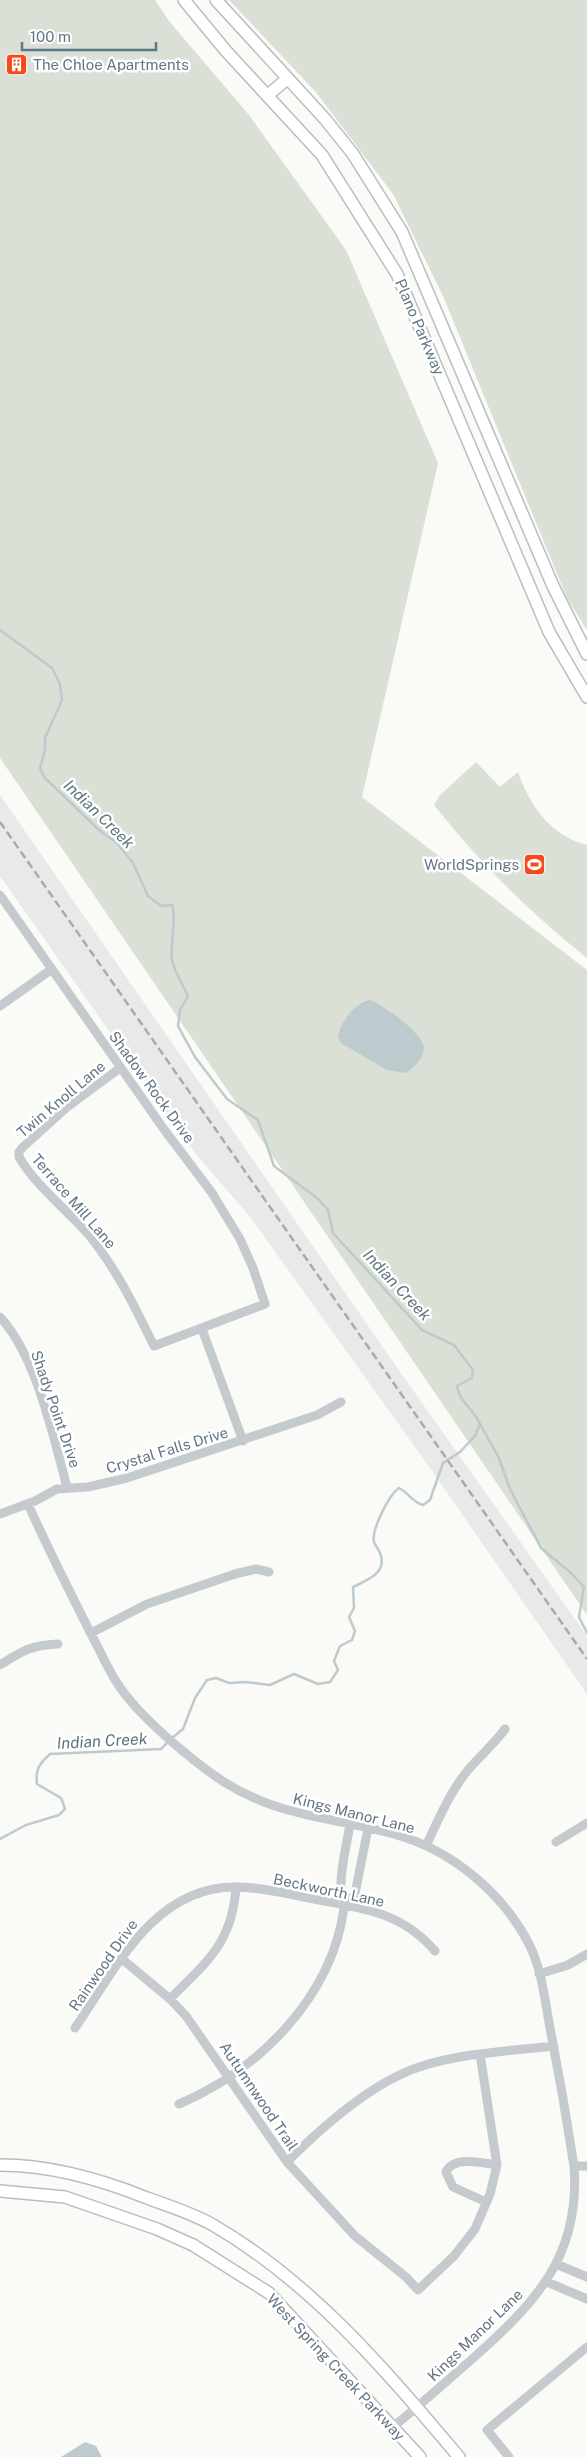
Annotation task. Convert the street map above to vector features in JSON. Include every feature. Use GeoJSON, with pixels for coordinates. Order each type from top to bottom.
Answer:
{"type":"FeatureCollection","features":[{"type":"Feature","properties":{"kind":"main road","name":"Plano Parkway"},"geometry":{"type":"LineString","coordinates":[[184,0],[226,51],[322,155],[397,274],[549,632],[587,697]]}},
{"type":"Feature","properties":{"kind":"main road","name":"Plano Parkway"},"geometry":{"type":"LineString","coordinates":[[216,0],[253,43],[276,64],[286,80],[325,119],[353,154],[402,232],[554,586],[587,654]]}},
{"type":"Feature","properties":{"kind":"main road"},"geometry":{"type":"LineString","coordinates":[[268,95],[286,80]]}},
{"type":"Feature","properties":{"kind":"main road","name":"West Spring Creek Parkway"},"geometry":{"type":"LineString","coordinates":[[5,2165],[67,2172],[117,2186],[211,2224],[273,2265],[326,2310],[362,2345],[459,2457]]}},
{"type":"Feature","properties":{"kind":"main road","name":"West Spring Creek Parkway"},"geometry":{"type":"LineString","coordinates":[[0,2191],[65,2197],[150,2226],[193,2245],[268,2293],[420,2457]]}},
{"type":"Feature","properties":{"kind":"street","name":"Shadow Rock Drive"},"geometry":{"type":"LineString","coordinates":[[0,895],[120,1068],[202,1179],[228,1219],[253,1268],[265,1304],[202,1329]]}},
{"type":"Feature","properties":{"kind":"street"},"geometry":{"type":"LineString","coordinates":[[0,1006],[52,969]]}},
{"type":"Feature","properties":{"kind":"street","name":"Twin Knoll Lane"},"geometry":{"type":"LineString","coordinates":[[19,1152],[66,1108],[120,1068]]}},
{"type":"Feature","properties":{"kind":"street","name":"Terrace Mill Lane"},"geometry":{"type":"LineString","coordinates":[[19,1152],[19,1157],[26,1166],[88,1234],[116,1272],[154,1346],[202,1329]]}},
{"type":"Feature","properties":{"kind":"street","name":"Shady Point Drive"},"geometry":{"type":"LineString","coordinates":[[0,1317],[26,1358],[49,1422],[67,1487]]}},
{"type":"Feature","properties":{"kind":"street"},"geometry":{"type":"LineString","coordinates":[[202,1329],[243,1441]]}},
{"type":"Feature","properties":{"kind":"street","name":"Crystal Falls Drive"},"geometry":{"type":"LineString","coordinates":[[0,1514],[28,1504],[56,1488],[88,1487],[127,1478],[321,1414],[341,1402]]}},
{"type":"Feature","properties":{"kind":"street","name":"Kings Manor Lane"},"geometry":{"type":"LineString","coordinates":[[28,1504],[61,1578],[91,1632],[108,1669],[128,1698],[146,1719],[224,1782],[266,1804],[302,1815],[399,1835],[426,1846],[466,1869],[497,1900],[530,1947],[539,1974],[554,2046],[574,2166],[576,2189],[566,2243],[547,2282],[506,2328],[417,2408],[393,2427]]}},
{"type":"Feature","properties":{"kind":"street"},"geometry":{"type":"LineString","coordinates":[[91,1632],[146,1604],[235,1574],[256,1569],[269,1572]]}},
{"type":"Feature","properties":{"kind":"street"},"geometry":{"type":"LineString","coordinates":[[0,1665],[22,1650],[38,1645],[58,1644]]}},
{"type":"Feature","properties":{"kind":"street"},"geometry":{"type":"LineString","coordinates":[[426,1846],[449,1799],[468,1770],[493,1745],[505,1729]]}},
{"type":"Feature","properties":{"kind":"street"},"geometry":{"type":"LineString","coordinates":[[556,1842],[587,1822]]}},
{"type":"Feature","properties":{"kind":"street"},"geometry":{"type":"LineString","coordinates":[[345,1905],[341,1890],[350,1824]]}},
{"type":"Feature","properties":{"kind":"street"},"geometry":{"type":"LineString","coordinates":[[179,2104],[229,2078],[272,2043],[306,2002],[331,1954],[345,1905],[355,1894],[368,1828]]}},
{"type":"Feature","properties":{"kind":"street"},"geometry":{"type":"LineString","coordinates":[[170,1999],[224,1940],[234,1915],[236,1887]]}},
{"type":"Feature","properties":{"kind":"street","name":"Beckworth Lane"},"geometry":{"type":"LineString","coordinates":[[236,1887],[345,1905],[397,1920],[418,1933],[435,1951]]}},
{"type":"Feature","properties":{"kind":"street","name":"Rainwood Drive"},"geometry":{"type":"LineString","coordinates":[[76,2028],[144,1929],[171,1906],[204,1891],[236,1887]]}},
{"type":"Feature","properties":{"kind":"street"},"geometry":{"type":"LineString","coordinates":[[539,1974],[568,1964],[587,1954]]}},
{"type":"Feature","properties":{"kind":"street","name":"Autumnwood Trail"},"geometry":{"type":"LineString","coordinates":[[122,1959],[170,1999],[198,2030],[287,2162],[355,2236],[406,2277],[418,2290],[454,2256],[475,2229],[486,2202]]}},
{"type":"Feature","properties":{"kind":"street"},"geometry":{"type":"LineString","coordinates":[[287,2162],[315,2134],[387,2082],[418,2068],[480,2054],[554,2046]]}},
{"type":"Feature","properties":{"kind":"street"},"geometry":{"type":"LineString","coordinates":[[480,2054],[497,2165],[486,2202],[453,2187],[446,2172],[448,2167],[454,2164],[472,2161],[497,2165]]}},
{"type":"Feature","properties":{"kind":"street"},"geometry":{"type":"LineString","coordinates":[[574,2166],[587,2166]]}},
{"type":"Feature","properties":{"kind":"street"},"geometry":{"type":"LineString","coordinates":[[556,2264],[587,2276]]}},
{"type":"Feature","properties":{"kind":"street"},"geometry":{"type":"LineString","coordinates":[[547,2282],[587,2299]]}},
{"type":"Feature","properties":{"kind":"street"},"geometry":{"type":"LineString","coordinates":[[509,2457],[487,2430],[587,2346]]}},
{"type":"Feature","properties":{"kind":"shaded area"},"geometry":{"type":"Polygon","coordinates":[[[0,0],[155,0],[169,21],[249,115],[346,250],[438,463],[362,797],[587,970],[587,1615],[0,758],[0,0]]]}},
{"type":"Feature","properties":{"kind":"shaded area"},"geometry":{"type":"Polygon","coordinates":[[[229,0],[587,0],[587,630],[567,598],[443,296],[393,194],[315,91],[229,0]]]}},
{"type":"Feature","properties":{"kind":"shaded area","name":"WorldSprings"},"geometry":{"type":"Polygon","coordinates":[[[476,762],[500,787],[518,772],[529,796],[543,818],[562,834],[587,845],[587,958],[524,904],[487,867],[434,805],[439,796],[476,762]]]}},
{"type":"Feature","properties":{"kind":"shaded area"},"geometry":{"type":"Polygon","coordinates":[[[0,795],[398,1369],[587,1636],[587,1694],[430,1468],[251,1218],[195,1153],[0,876],[0,795]]]}},
{"type":"Feature","properties":{"kind":"shaded area"},"geometry":{"type":"Polygon","coordinates":[[[370,1000],[411,1028],[422,1043],[424,1049],[420,1060],[406,1073],[387,1070],[341,1043],[338,1037],[345,1019],[359,1005],[370,1000]]]}},
{"type":"Feature","properties":{"kind":"shaded area"},"geometry":{"type":"Polygon","coordinates":[[[85,2442],[96,2446],[102,2457],[61,2457],[85,2442]]]}},
{"type":"Feature","properties":{"kind":"waterway","name":"Indian Creek"},"geometry":{"type":"LineString","coordinates":[[0,630],[52,668],[60,684],[62,700],[45,738],[45,750],[40,768],[44,777],[100,831],[117,843],[133,863],[148,896],[161,906],[172,905],[174,917],[172,960],[188,996],[180,1010],[178,1026],[195,1057],[227,1099],[258,1120],[274,1166],[317,1198],[328,1210],[333,1233],[422,1330],[454,1345],[473,1370],[472,1378],[457,1386],[461,1397],[480,1424],[475,1436],[460,1452],[443,1463],[430,1500],[423,1505],[419,1504],[399,1488],[390,1498],[375,1529],[374,1542],[380,1552],[382,1562],[378,1572],[353,1587],[354,1608],[349,1617],[355,1631],[352,1640],[340,1646],[334,1661],[338,1670],[330,1682],[318,1684],[294,1674],[270,1685],[246,1682],[229,1683],[216,1678],[207,1680],[195,1698],[183,1729],[172,1738]]}},
{"type":"Feature","properties":{"kind":"waterway"},"geometry":{"type":"LineString","coordinates":[[480,1424],[499,1458],[510,1489],[541,1548],[571,1573],[584,1587],[579,1617],[587,1633]]}},
{"type":"Feature","properties":{"kind":"waterway","name":"Indian Creek"},"geometry":{"type":"LineString","coordinates":[[0,1839],[26,1825],[59,1815],[65,1809],[61,1798],[37,1784],[39,1768],[50,1754],[161,1749],[168,1742]]}},
{"type":"Feature","properties":{"kind":"railway"},"geometry":{"type":"LineString","coordinates":[[0,822],[587,1659]]}},
{"type":"Feature","properties":{"kind":"place","name":"The Chloe Apartments"},"geometry":{"type":"Point","coordinates":[17,64]}},
{"type":"Feature","properties":{"kind":"place","name":"WorldSprings"},"geometry":{"type":"Point","coordinates":[535,864]}}]}
